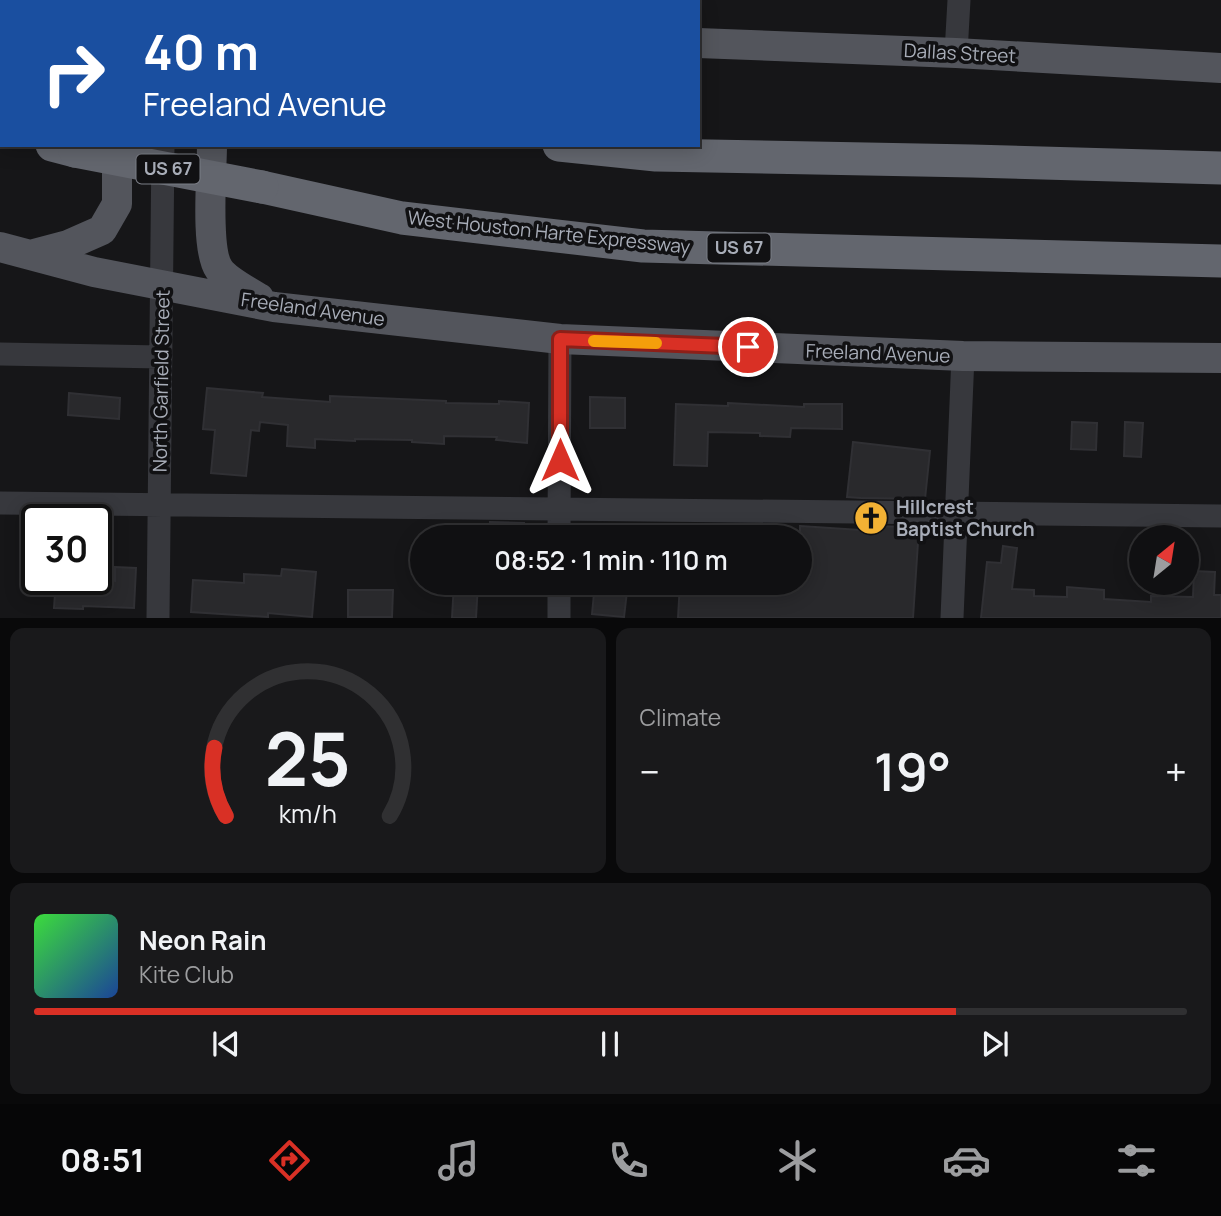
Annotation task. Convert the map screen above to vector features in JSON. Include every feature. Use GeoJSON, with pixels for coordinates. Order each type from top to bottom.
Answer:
{"type":"FeatureCollection","features":[{"type":"Feature","properties":{"kind":"highway"},"geometry":{"type":"LineString","coordinates":[[578,147],[656,155],[1221,168]]}},
{"type":"Feature","properties":{"kind":"highway","name":"West Houston Harte Expressway"},"geometry":{"type":"LineString","coordinates":[[64,148],[402,218],[643,246],[1221,263]]}},
{"type":"Feature","properties":{"kind":"highway"},"geometry":{"type":"LineString","coordinates":[[972,161],[1221,150]]}},
{"type":"Feature","properties":{"kind":"main road","name":"Dallas Street"},"geometry":{"type":"LineString","coordinates":[[700,43],[956,52],[1221,68]]}},
{"type":"Feature","properties":{"kind":"main road"},"geometry":{"type":"LineString","coordinates":[[30,255],[68,245],[102,230],[117,204],[117,147]]}},
{"type":"Feature","properties":{"kind":"main road"},"geometry":{"type":"LineString","coordinates":[[212,147],[211,246],[219,269],[238,285],[274,307]]}},
{"type":"Feature","properties":{"kind":"main road","name":"Freeland Avenue"},"geometry":{"type":"LineString","coordinates":[[0,247],[94,272],[274,307],[560,339],[963,356],[1221,358]]}},
{"type":"Feature","properties":{"kind":"street"},"geometry":{"type":"LineString","coordinates":[[956,52],[959,0]]}},
{"type":"Feature","properties":{"kind":"street","name":"North Garfield Street"},"geometry":{"type":"LineString","coordinates":[[158,618],[163,147]]}},
{"type":"Feature","properties":{"kind":"street"},"geometry":{"type":"LineString","coordinates":[[559,525],[560,339]]}},
{"type":"Feature","properties":{"kind":"street"},"geometry":{"type":"LineString","coordinates":[[0,354],[161,356]]}},
{"type":"Feature","properties":{"kind":"street"},"geometry":{"type":"LineString","coordinates":[[952,618],[963,356]]}},
{"type":"Feature","properties":{"kind":"street"},"geometry":{"type":"LineString","coordinates":[[0,503],[1221,516]]}},
{"type":"Feature","properties":{"kind":"street"},"geometry":{"type":"LineString","coordinates":[[559,595],[559,618]]}},
{"type":"Feature","properties":{"kind":"building"},"geometry":{"type":"Polygon","coordinates":[[[207,388],[263,393],[262,397],[330,402],[330,396],[446,403],[529,403],[527,443],[496,440],[497,437],[444,436],[444,444],[412,440],[315,439],[315,448],[287,446],[288,425],[260,422],[259,431],[251,430],[246,476],[211,473],[215,430],[203,429],[207,388]]]}},
{"type":"Feature","properties":{"kind":"building"},"geometry":{"type":"Polygon","coordinates":[[[69,393],[120,398],[119,419],[68,415],[69,393]]]}},
{"type":"Feature","properties":{"kind":"building"},"geometry":{"type":"Polygon","coordinates":[[[590,397],[625,398],[625,428],[590,428],[590,397]]]}},
{"type":"Feature","properties":{"kind":"building"},"geometry":{"type":"Polygon","coordinates":[[[728,403],[804,407],[804,404],[842,404],[842,429],[791,428],[790,437],[760,436],[760,433],[708,432],[707,466],[674,465],[676,404],[728,406],[728,403]]]}},
{"type":"Feature","properties":{"kind":"building"},"geometry":{"type":"Polygon","coordinates":[[[1072,422],[1097,423],[1096,450],[1071,449],[1072,422]]]}},
{"type":"Feature","properties":{"kind":"building"},"geometry":{"type":"Polygon","coordinates":[[[1125,422],[1143,423],[1141,457],[1124,456],[1125,422]]]}},
{"type":"Feature","properties":{"kind":"building"},"geometry":{"type":"Polygon","coordinates":[[[853,442],[930,451],[925,499],[847,497],[853,442]]]}},
{"type":"Feature","properties":{"kind":"building"},"geometry":{"type":"Polygon","coordinates":[[[490,522],[524,523],[524,525],[490,525],[490,522]]]}},
{"type":"Feature","properties":{"kind":"building"},"geometry":{"type":"Polygon","coordinates":[[[684,524],[781,525],[684,525],[684,524]]]}},
{"type":"Feature","properties":{"kind":"building"},"geometry":{"type":"Polygon","coordinates":[[[860,526],[919,527],[913,618],[678,618],[679,595],[812,595],[812,527],[860,530],[860,526]]]}},
{"type":"Feature","properties":{"kind":"building"},"geometry":{"type":"Polygon","coordinates":[[[1003,546],[1017,548],[1012,589],[1034,590],[1034,596],[1067,597],[1067,587],[1104,590],[1104,599],[1151,602],[1151,596],[1199,595],[1199,571],[1215,572],[1214,595],[1221,595],[1221,618],[981,618],[987,562],[1001,563],[1003,546]]]}},
{"type":"Feature","properties":{"kind":"building"},"geometry":{"type":"Polygon","coordinates":[[[115,567],[136,568],[134,608],[54,608],[55,595],[112,595],[112,581],[115,581],[115,567]]]}},
{"type":"Feature","properties":{"kind":"building"},"geometry":{"type":"Polygon","coordinates":[[[282,569],[316,572],[312,617],[268,613],[268,617],[191,612],[193,580],[244,583],[244,574],[281,576],[282,569]]]}},
{"type":"Feature","properties":{"kind":"building"},"geometry":{"type":"Polygon","coordinates":[[[348,590],[393,590],[392,617],[348,617],[348,590]]]}},
{"type":"Feature","properties":{"kind":"building"},"geometry":{"type":"Polygon","coordinates":[[[453,595],[477,595],[476,618],[452,618],[453,595]]]}},
{"type":"Feature","properties":{"kind":"building"},"geometry":{"type":"Polygon","coordinates":[[[594,595],[627,595],[624,617],[592,614],[594,595]]]}},
{"type":"Feature","properties":{"kind":"slow traffic"},"geometry":{"type":"LineString","coordinates":[[594,341],[656,343]]}},
{"type":"Feature","properties":{"kind":"place","name":"Hillcrest Baptist Church"},"geometry":{"type":"Point","coordinates":[871,518]}},
{"type":"Feature","properties":{"kind":"route"},"geometry":{"type":"LineString","coordinates":[[560,460],[560,339],[748,347]]}}]}
